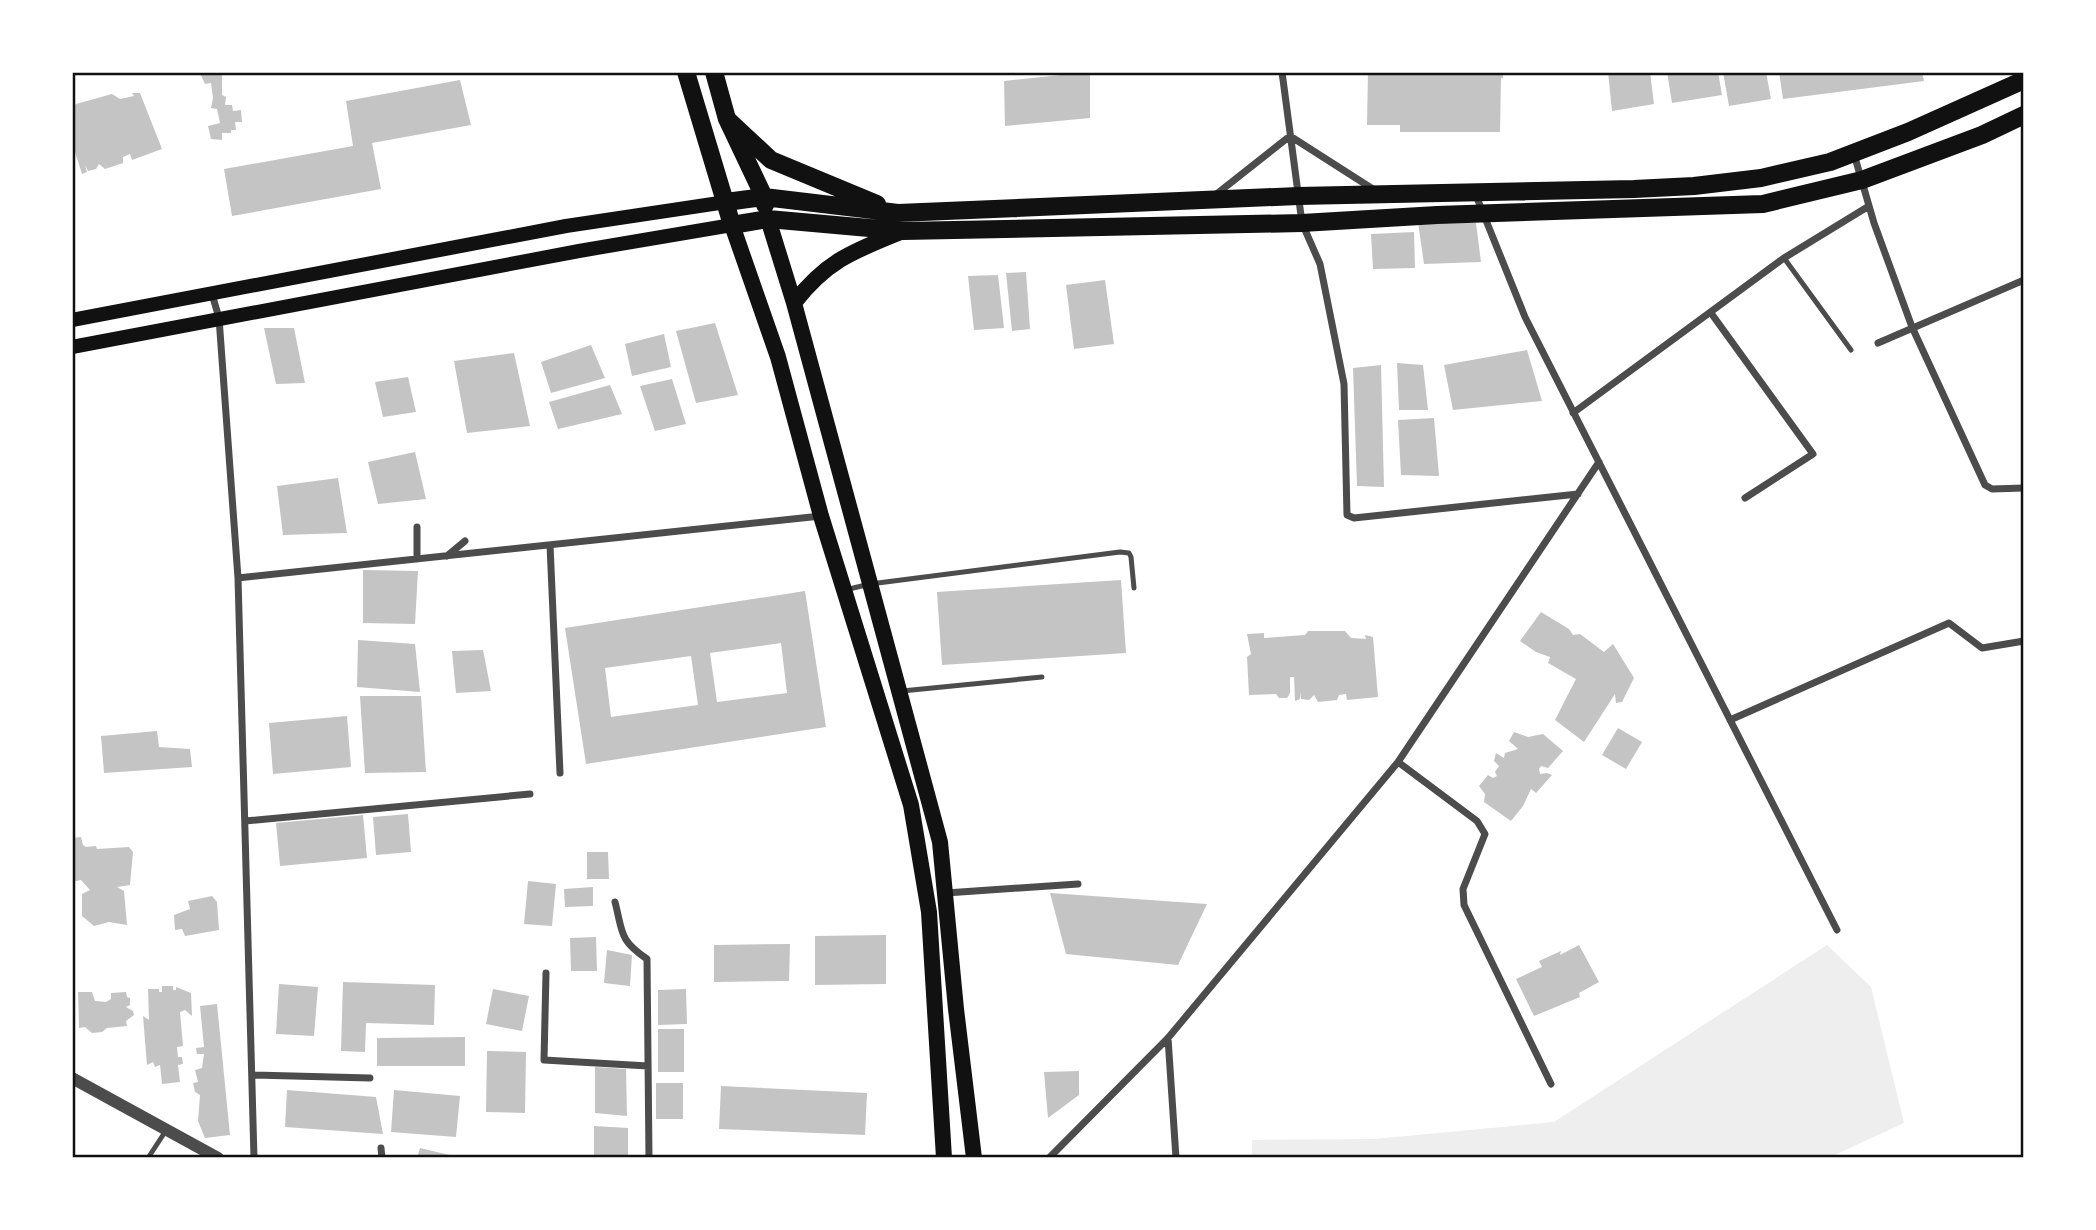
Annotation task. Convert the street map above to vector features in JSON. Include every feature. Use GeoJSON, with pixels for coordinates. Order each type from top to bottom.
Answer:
{"type":"FeatureCollection","features":[{"type":"Feature","properties":{"kind":"highway"},"geometry":{"type":"LineString","coordinates":[[686,72],[732,225],[768,219],[903,231],[1301,223],[1437,215],[1763,204],[1862,180],[1982,135],[2024,115]]}},
{"type":"Feature","properties":{"kind":"highway"},"geometry":{"type":"LineString","coordinates":[[714,72],[727,118],[764,197],[768,219]]}},
{"type":"Feature","properties":{"kind":"highway"},"geometry":{"type":"LineString","coordinates":[[726,202],[764,197],[898,213],[1298,196],[1634,190],[1694,186],[1761,178],[1830,162],[1908,132],[2024,80]]}},
{"type":"Feature","properties":{"kind":"highway"},"geometry":{"type":"LineString","coordinates":[[727,118],[771,160],[898,213]]}},
{"type":"Feature","properties":{"kind":"main road"},"geometry":{"type":"LineString","coordinates":[[72,320],[566,226],[726,202]]}},
{"type":"Feature","properties":{"kind":"main road"},"geometry":{"type":"LineString","coordinates":[[768,219],[794,303],[940,842],[974,1158]]}},
{"type":"Feature","properties":{"kind":"main road"},"geometry":{"type":"LineString","coordinates":[[72,347],[566,253],[732,225],[778,357],[821,516],[911,805],[929,912],[944,1158]]}},
{"type":"Feature","properties":{"kind":"main road"},"geometry":{"type":"LineString","coordinates":[[794,303],[812,280],[848,254],[903,231]]}},
{"type":"Feature","properties":{"kind":"street"},"geometry":{"type":"LineString","coordinates":[[1282,72],[1301,223],[1320,264],[1343,384],[1349,518],[1578,494]]}},
{"type":"Feature","properties":{"kind":"street"},"geometry":{"type":"LineString","coordinates":[[1290,136],[1382,195]]}},
{"type":"Feature","properties":{"kind":"street"},"geometry":{"type":"LineString","coordinates":[[1211,199],[1290,136]]}},
{"type":"Feature","properties":{"kind":"street"},"geometry":{"type":"LineString","coordinates":[[1853,154],[1868,206],[1912,327],[1985,485],[1992,489],[2024,488]]}},
{"type":"Feature","properties":{"kind":"street"},"geometry":{"type":"LineString","coordinates":[[1475,192],[1525,317],[1836,930]]}},
{"type":"Feature","properties":{"kind":"street"},"geometry":{"type":"LineString","coordinates":[[1573,413],[1784,258],[1868,206]]}},
{"type":"Feature","properties":{"kind":"street"},"geometry":{"type":"LineString","coordinates":[[1878,343],[2024,280]]}},
{"type":"Feature","properties":{"kind":"street"},"geometry":{"type":"LineString","coordinates":[[212,293],[219,318],[238,578],[254,1158]]}},
{"type":"Feature","properties":{"kind":"street"},"geometry":{"type":"LineString","coordinates":[[1711,313],[1813,454],[1745,498]]}},
{"type":"Feature","properties":{"kind":"street"},"geometry":{"type":"LineString","coordinates":[[1049,1158],[1168,1038],[1398,762],[1599,462]]}},
{"type":"Feature","properties":{"kind":"street"},"geometry":{"type":"LineString","coordinates":[[238,578],[821,516]]}},
{"type":"Feature","properties":{"kind":"street"},"geometry":{"type":"LineString","coordinates":[[417,527],[417,559]]}},
{"type":"Feature","properties":{"kind":"street"},"geometry":{"type":"LineString","coordinates":[[447,556],[466,541]]}},
{"type":"Feature","properties":{"kind":"street"},"geometry":{"type":"LineString","coordinates":[[550,545],[560,773]]}},
{"type":"Feature","properties":{"kind":"street"},"geometry":{"type":"LineString","coordinates":[[1730,720],[1949,623],[1982,648],[2024,641]]}},
{"type":"Feature","properties":{"kind":"street"},"geometry":{"type":"LineString","coordinates":[[1398,762],[1478,821],[1482,827],[1485,834],[1463,889],[1464,905],[1551,1084]]}},
{"type":"Feature","properties":{"kind":"street"},"geometry":{"type":"LineString","coordinates":[[245,821],[530,794]]}},
{"type":"Feature","properties":{"kind":"street"},"geometry":{"type":"LineString","coordinates":[[945,893],[1078,884]]}},
{"type":"Feature","properties":{"kind":"street"},"geometry":{"type":"LineString","coordinates":[[615,902],[622,936],[630,948],[647,959],[649,1158]]}},
{"type":"Feature","properties":{"kind":"street"},"geometry":{"type":"LineString","coordinates":[[546,973],[544,1060],[648,1066]]}},
{"type":"Feature","properties":{"kind":"street"},"geometry":{"type":"LineString","coordinates":[[1168,1038],[1176,1158]]}},
{"type":"Feature","properties":{"kind":"street"},"geometry":{"type":"LineString","coordinates":[[252,1075],[370,1078]]}},
{"type":"Feature","properties":{"kind":"street"},"geometry":{"type":"LineString","coordinates":[[72,1077],[218,1158]]}},
{"type":"Feature","properties":{"kind":"street"},"geometry":{"type":"LineString","coordinates":[[382,1148],[382,1158]]}},
{"type":"Feature","properties":{"kind":"lane"},"geometry":{"type":"LineString","coordinates":[[1784,258],[1851,350]]}},
{"type":"Feature","properties":{"kind":"lane"},"geometry":{"type":"LineString","coordinates":[[845,590],[870,584],[1120,552],[1131,557],[1134,588]]}},
{"type":"Feature","properties":{"kind":"lane"},"geometry":{"type":"LineString","coordinates":[[899,692],[1042,677]]}},
{"type":"Feature","properties":{"kind":"lane"},"geometry":{"type":"LineString","coordinates":[[148,1158],[166,1130]]}},
{"type":"Feature","properties":{"kind":"shaded area"},"geometry":{"type":"Polygon","coordinates":[[[1827,945],[1871,987],[1904,1123],[1828,1158],[1252,1158],[1252,1140],[1374,1139],[1554,1122],[1827,945]]]}},
{"type":"Feature","properties":{"kind":"building"},"geometry":{"type":"Polygon","coordinates":[[[227,72],[222,74],[225,105],[232,105],[233,111],[241,110],[242,122],[235,122],[236,130],[231,130],[231,133],[222,133],[222,140],[211,139],[208,126],[220,123],[217,109],[211,108],[211,83],[205,84],[200,73],[227,72]]]}},
{"type":"Feature","properties":{"kind":"building"},"geometry":{"type":"Polygon","coordinates":[[[1090,72],[1090,118],[1005,126],[1004,81],[1090,72]]]}},
{"type":"Feature","properties":{"kind":"building"},"geometry":{"type":"Polygon","coordinates":[[[1368,72],[1503,72],[1500,132],[1400,132],[1400,125],[1367,125],[1368,72]]]}},
{"type":"Feature","properties":{"kind":"building"},"geometry":{"type":"Polygon","coordinates":[[[1608,72],[1650,72],[1654,104],[1612,111],[1608,72]]]}},
{"type":"Feature","properties":{"kind":"building"},"geometry":{"type":"Polygon","coordinates":[[[1667,72],[1718,72],[1722,95],[1672,103],[1667,72]]]}},
{"type":"Feature","properties":{"kind":"building"},"geometry":{"type":"Polygon","coordinates":[[[1723,72],[1766,72],[1771,99],[1729,106],[1723,72]]]}},
{"type":"Feature","properties":{"kind":"building"},"geometry":{"type":"Polygon","coordinates":[[[1779,72],[1922,72],[1924,81],[1783,99],[1779,72]]]}},
{"type":"Feature","properties":{"kind":"building"},"geometry":{"type":"Polygon","coordinates":[[[460,80],[471,125],[372,143],[381,189],[232,216],[224,169],[353,146],[346,101],[460,80]]]}},
{"type":"Feature","properties":{"kind":"building"},"geometry":{"type":"Polygon","coordinates":[[[132,93],[140,93],[162,149],[132,160],[130,154],[123,157],[123,163],[105,169],[99,164],[96,169],[88,171],[85,165],[87,172],[82,174],[75,152],[72,153],[72,108],[76,104],[112,94],[120,99],[134,96],[132,93]]]}},
{"type":"Feature","properties":{"kind":"building"},"geometry":{"type":"Polygon","coordinates":[[[1418,222],[1476,223],[1481,262],[1424,264],[1418,222]]]}},
{"type":"Feature","properties":{"kind":"building"},"geometry":{"type":"Polygon","coordinates":[[[1414,232],[1415,268],[1373,269],[1371,234],[1414,232]]]}},
{"type":"Feature","properties":{"kind":"building"},"geometry":{"type":"Polygon","coordinates":[[[1026,272],[1030,329],[1012,331],[1006,273],[1026,272]]]}},
{"type":"Feature","properties":{"kind":"building"},"geometry":{"type":"Polygon","coordinates":[[[998,275],[1004,328],[974,330],[968,276],[998,275]]]}},
{"type":"Feature","properties":{"kind":"building"},"geometry":{"type":"Polygon","coordinates":[[[1105,280],[1114,344],[1074,349],[1066,285],[1105,280]]]}},
{"type":"Feature","properties":{"kind":"building"},"geometry":{"type":"Polygon","coordinates":[[[715,323],[738,395],[696,403],[676,331],[715,323]]]}},
{"type":"Feature","properties":{"kind":"building"},"geometry":{"type":"Polygon","coordinates":[[[264,328],[294,328],[305,383],[276,384],[264,328]]]}},
{"type":"Feature","properties":{"kind":"building"},"geometry":{"type":"Polygon","coordinates":[[[664,334],[671,367],[632,376],[625,344],[664,334]]]}},
{"type":"Feature","properties":{"kind":"building"},"geometry":{"type":"Polygon","coordinates":[[[591,345],[605,378],[551,393],[541,362],[591,345]]]}},
{"type":"Feature","properties":{"kind":"building"},"geometry":{"type":"Polygon","coordinates":[[[1527,350],[1542,401],[1453,410],[1444,365],[1527,350]]]}},
{"type":"Feature","properties":{"kind":"building"},"geometry":{"type":"Polygon","coordinates":[[[514,353],[530,426],[467,433],[454,361],[514,353]]]}},
{"type":"Feature","properties":{"kind":"building"},"geometry":{"type":"Polygon","coordinates":[[[1397,363],[1423,365],[1428,410],[1399,410],[1397,363]]]}},
{"type":"Feature","properties":{"kind":"building"},"geometry":{"type":"Polygon","coordinates":[[[1381,365],[1384,487],[1357,486],[1353,368],[1381,365]]]}},
{"type":"Feature","properties":{"kind":"building"},"geometry":{"type":"Polygon","coordinates":[[[408,377],[416,412],[383,417],[375,382],[408,377]]]}},
{"type":"Feature","properties":{"kind":"building"},"geometry":{"type":"Polygon","coordinates":[[[672,379],[686,424],[655,431],[640,386],[672,379]]]}},
{"type":"Feature","properties":{"kind":"building"},"geometry":{"type":"Polygon","coordinates":[[[610,385],[622,414],[558,429],[549,402],[610,385]]]}},
{"type":"Feature","properties":{"kind":"building"},"geometry":{"type":"Polygon","coordinates":[[[1434,418],[1439,476],[1401,475],[1398,420],[1434,418]]]}},
{"type":"Feature","properties":{"kind":"building"},"geometry":{"type":"Polygon","coordinates":[[[415,452],[426,499],[378,504],[368,462],[415,452]]]}},
{"type":"Feature","properties":{"kind":"building"},"geometry":{"type":"Polygon","coordinates":[[[338,478],[347,533],[283,535],[277,486],[338,478]]]}},
{"type":"Feature","properties":{"kind":"building"},"geometry":{"type":"Polygon","coordinates":[[[363,570],[418,571],[415,624],[363,623],[363,570]]]}},
{"type":"Feature","properties":{"kind":"building"},"geometry":{"type":"Polygon","coordinates":[[[1121,580],[1126,653],[942,665],[937,592],[1121,580]]]}},
{"type":"Feature","properties":{"kind":"building"},"geometry":{"type":"Polygon","coordinates":[[[805,591],[826,727],[586,764],[565,628],[805,591]],[[781,643],[710,653],[717,702],[787,693],[781,643]],[[691,656],[605,668],[611,717],[698,705],[691,656]]]}},
{"type":"Feature","properties":{"kind":"building"},"geometry":{"type":"Polygon","coordinates":[[[1541,612],[1569,629],[1573,635],[1580,634],[1604,652],[1613,644],[1634,678],[1622,702],[1616,703],[1615,694],[1584,742],[1555,720],[1576,679],[1548,663],[1550,657],[1536,652],[1520,641],[1541,612]]]}},
{"type":"Feature","properties":{"kind":"building"},"geometry":{"type":"Polygon","coordinates":[[[1308,631],[1345,631],[1351,638],[1366,639],[1365,635],[1373,637],[1378,697],[1347,700],[1346,694],[1339,695],[1337,700],[1318,702],[1314,695],[1309,700],[1301,699],[1300,692],[1300,699],[1295,701],[1294,677],[1290,677],[1290,693],[1287,698],[1279,698],[1276,694],[1249,695],[1247,657],[1251,654],[1247,634],[1264,633],[1264,638],[1305,635],[1308,631]]]}},
{"type":"Feature","properties":{"kind":"building"},"geometry":{"type":"Polygon","coordinates":[[[358,640],[415,644],[420,692],[357,687],[358,640]]]}},
{"type":"Feature","properties":{"kind":"building"},"geometry":{"type":"Polygon","coordinates":[[[483,650],[491,691],[456,693],[452,651],[483,650]]]}},
{"type":"Feature","properties":{"kind":"building"},"geometry":{"type":"Polygon","coordinates":[[[360,696],[421,696],[426,772],[365,773],[360,696]]]}},
{"type":"Feature","properties":{"kind":"building"},"geometry":{"type":"Polygon","coordinates":[[[347,716],[351,767],[273,774],[269,723],[347,716]]]}},
{"type":"Feature","properties":{"kind":"building"},"geometry":{"type":"Polygon","coordinates":[[[1618,728],[1642,742],[1626,769],[1602,755],[1618,728]]]}},
{"type":"Feature","properties":{"kind":"building"},"geometry":{"type":"Polygon","coordinates":[[[157,731],[159,747],[190,749],[192,767],[104,773],[101,736],[157,731]]]}},
{"type":"Feature","properties":{"kind":"building"},"geometry":{"type":"Polygon","coordinates":[[[1514,732],[1528,737],[1543,734],[1563,751],[1548,768],[1541,766],[1540,774],[1552,775],[1536,793],[1531,789],[1523,806],[1511,821],[1484,802],[1485,794],[1479,786],[1488,775],[1493,778],[1497,776],[1495,772],[1499,766],[1494,761],[1496,753],[1504,758],[1505,753],[1518,749],[1509,741],[1514,732]]]}},
{"type":"Feature","properties":{"kind":"building"},"geometry":{"type":"Polygon","coordinates":[[[408,814],[411,852],[376,855],[373,817],[408,814]]]}},
{"type":"Feature","properties":{"kind":"building"},"geometry":{"type":"Polygon","coordinates":[[[363,815],[367,858],[280,866],[276,823],[363,815]]]}},
{"type":"Feature","properties":{"kind":"building"},"geometry":{"type":"Polygon","coordinates":[[[81,837],[86,847],[129,847],[133,852],[130,885],[117,887],[124,891],[127,925],[109,922],[94,926],[82,916],[82,894],[90,890],[81,880],[72,882],[72,838],[81,837]]]}},
{"type":"Feature","properties":{"kind":"building"},"geometry":{"type":"Polygon","coordinates":[[[587,852],[608,852],[609,879],[587,879],[587,852]]]}},
{"type":"Feature","properties":{"kind":"building"},"geometry":{"type":"Polygon","coordinates":[[[528,881],[556,884],[552,926],[524,924],[528,881]]]}},
{"type":"Feature","properties":{"kind":"building"},"geometry":{"type":"Polygon","coordinates":[[[593,887],[593,906],[565,907],[564,889],[593,887]]]}},
{"type":"Feature","properties":{"kind":"building"},"geometry":{"type":"Polygon","coordinates":[[[1050,893],[1207,904],[1178,965],[1066,954],[1050,893]]]}},
{"type":"Feature","properties":{"kind":"building"},"geometry":{"type":"Polygon","coordinates":[[[212,896],[217,902],[219,930],[185,936],[182,929],[175,930],[174,915],[190,909],[188,901],[212,896]]]}},
{"type":"Feature","properties":{"kind":"building"},"geometry":{"type":"Polygon","coordinates":[[[886,935],[886,984],[815,985],[815,936],[886,935]]]}},
{"type":"Feature","properties":{"kind":"building"},"geometry":{"type":"Polygon","coordinates":[[[596,937],[597,971],[571,971],[570,938],[596,937]]]}},
{"type":"Feature","properties":{"kind":"building"},"geometry":{"type":"Polygon","coordinates":[[[790,944],[789,981],[714,982],[714,945],[790,944]]]}},
{"type":"Feature","properties":{"kind":"building"},"geometry":{"type":"Polygon","coordinates":[[[1579,945],[1599,982],[1579,993],[1580,997],[1534,1016],[1516,979],[1542,967],[1539,961],[1561,951],[1560,955],[1579,945]]]}},
{"type":"Feature","properties":{"kind":"building"},"geometry":{"type":"Polygon","coordinates":[[[607,950],[632,955],[630,986],[604,983],[607,950]]]}},
{"type":"Feature","properties":{"kind":"building"},"geometry":{"type":"Polygon","coordinates":[[[343,982],[435,985],[434,1025],[366,1023],[365,1052],[341,1051],[343,982]]]}},
{"type":"Feature","properties":{"kind":"building"},"geometry":{"type":"Polygon","coordinates":[[[279,984],[318,987],[314,1036],[276,1034],[279,984]]]}},
{"type":"Feature","properties":{"kind":"building"},"geometry":{"type":"Polygon","coordinates":[[[162,986],[173,986],[173,990],[176,990],[176,987],[191,993],[192,1016],[185,1010],[180,1012],[183,1046],[177,1047],[178,1057],[182,1057],[183,1064],[178,1065],[180,1082],[162,1084],[160,1065],[155,1067],[153,1062],[147,1065],[143,1016],[149,1020],[148,989],[159,989],[159,992],[162,992],[162,986]]]}},
{"type":"Feature","properties":{"kind":"building"},"geometry":{"type":"Polygon","coordinates":[[[493,989],[529,996],[522,1031],[486,1024],[493,989]]]}},
{"type":"Feature","properties":{"kind":"building"},"geometry":{"type":"Polygon","coordinates":[[[686,989],[687,1024],[658,1025],[658,990],[686,989]]]}},
{"type":"Feature","properties":{"kind":"building"},"geometry":{"type":"Polygon","coordinates":[[[78,992],[92,992],[95,1001],[106,1002],[111,999],[111,993],[126,992],[130,1005],[126,1007],[133,1011],[134,1015],[126,1021],[127,1026],[107,1028],[102,1032],[92,1033],[85,1027],[79,1028],[78,992]]]}},
{"type":"Feature","properties":{"kind":"building"},"geometry":{"type":"Polygon","coordinates":[[[217,1004],[230,1135],[205,1138],[198,1121],[200,1095],[195,1092],[193,1083],[198,1082],[195,1070],[202,1068],[204,1054],[197,1054],[196,1048],[204,1047],[200,1006],[217,1004]]]}},
{"type":"Feature","properties":{"kind":"building"},"geometry":{"type":"Polygon","coordinates":[[[658,1029],[684,1029],[684,1072],[658,1072],[658,1029]]]}},
{"type":"Feature","properties":{"kind":"building"},"geometry":{"type":"Polygon","coordinates":[[[465,1037],[465,1066],[377,1066],[377,1038],[465,1037]]]}},
{"type":"Feature","properties":{"kind":"building"},"geometry":{"type":"Polygon","coordinates":[[[487,1051],[526,1052],[525,1113],[486,1112],[487,1051]]]}},
{"type":"Feature","properties":{"kind":"building"},"geometry":{"type":"Polygon","coordinates":[[[595,1067],[626,1069],[627,1116],[595,1113],[595,1067]]]}},
{"type":"Feature","properties":{"kind":"building"},"geometry":{"type":"Polygon","coordinates":[[[1079,1071],[1079,1095],[1048,1118],[1044,1072],[1079,1071]]]}},
{"type":"Feature","properties":{"kind":"building"},"geometry":{"type":"Polygon","coordinates":[[[656,1083],[683,1083],[683,1119],[656,1119],[656,1083]]]}},
{"type":"Feature","properties":{"kind":"building"},"geometry":{"type":"Polygon","coordinates":[[[721,1086],[867,1093],[865,1135],[719,1129],[721,1086]]]}},
{"type":"Feature","properties":{"kind":"building"},"geometry":{"type":"Polygon","coordinates":[[[287,1090],[376,1097],[383,1134],[285,1127],[287,1090]]]}},
{"type":"Feature","properties":{"kind":"building"},"geometry":{"type":"Polygon","coordinates":[[[394,1090],[460,1096],[456,1137],[391,1132],[394,1090]]]}},
{"type":"Feature","properties":{"kind":"building"},"geometry":{"type":"Polygon","coordinates":[[[594,1126],[628,1128],[628,1158],[594,1158],[594,1126]]]}},
{"type":"Feature","properties":{"kind":"building"},"geometry":{"type":"Polygon","coordinates":[[[420,1148],[458,1157],[458,1158],[417,1158],[420,1148]]]}}]}
